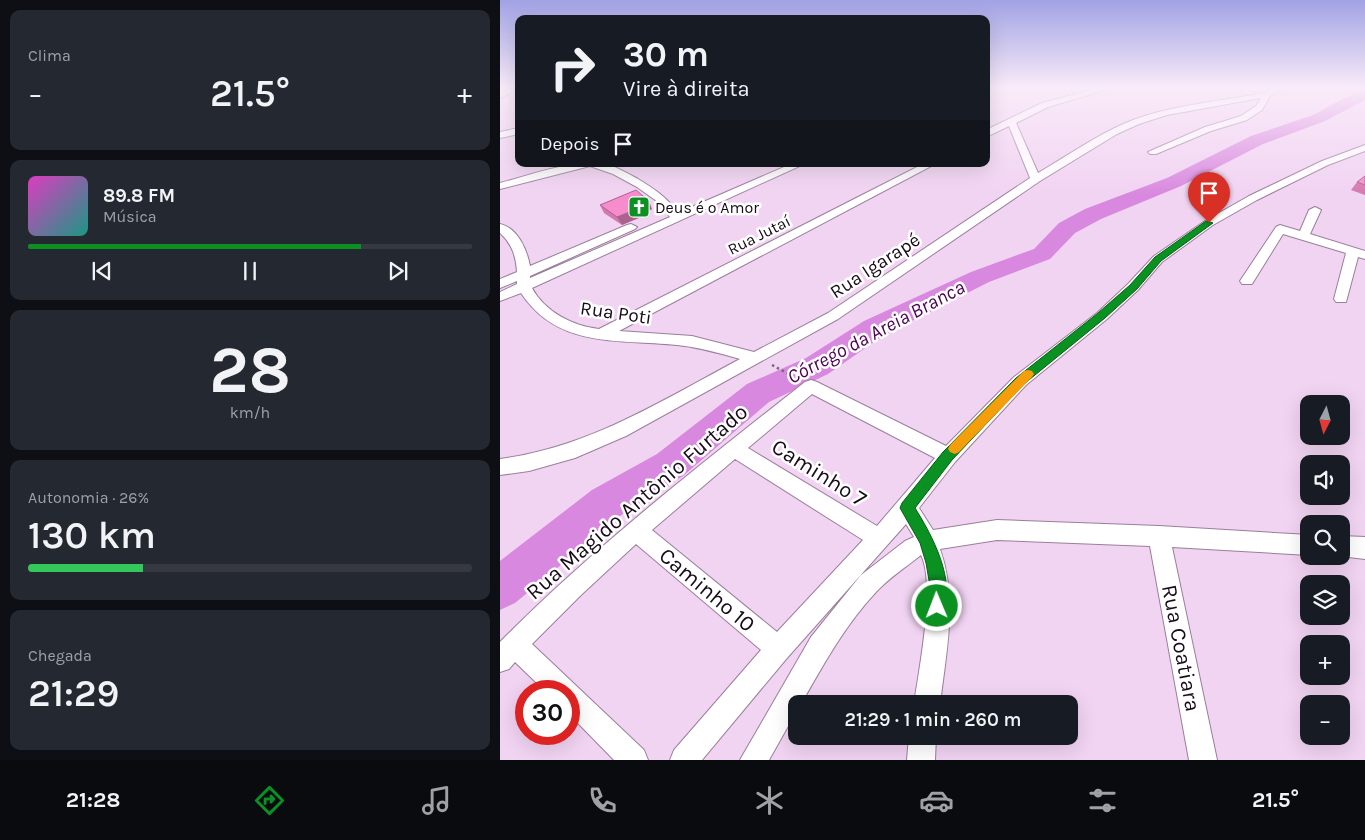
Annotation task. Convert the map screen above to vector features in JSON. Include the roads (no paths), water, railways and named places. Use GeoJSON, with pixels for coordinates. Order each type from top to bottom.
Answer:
{"type":"FeatureCollection","features":[{"type":"Feature","properties":{"kind":"street"},"geometry":{"type":"LineString","coordinates":[[990,132],[1006,123]]}},
{"type":"Feature","properties":{"kind":"street"},"geometry":{"type":"LineString","coordinates":[[1012,123],[1018,143],[1036,179]]}},
{"type":"Feature","properties":{"kind":"street","name":"Rua Igarapé"},"geometry":{"type":"LineString","coordinates":[[500,467],[529,463],[575,450],[620,431],[833,316],[1036,179],[1114,132],[1133,123]]}},
{"type":"Feature","properties":{"kind":"street","name":"Rua Igarapé"},"geometry":{"type":"LineString","coordinates":[[1153,152],[1204,127],[1226,123]]}},
{"type":"Feature","properties":{"kind":"street"},"geometry":{"type":"LineString","coordinates":[[500,135],[515,132]]}},
{"type":"Feature","properties":{"kind":"street"},"geometry":{"type":"LineString","coordinates":[[684,760],[778,649],[907,508],[948,456],[1020,381],[1102,316],[1133,287],[1158,259],[1209,223],[1253,198],[1325,163],[1365,148]]}},
{"type":"Feature","properties":{"kind":"street"},"geometry":{"type":"LineString","coordinates":[[500,186],[575,167]]}},
{"type":"Feature","properties":{"kind":"street"},"geometry":{"type":"LineString","coordinates":[[602,167],[620,174],[663,201],[674,214]]}},
{"type":"Feature","properties":{"kind":"street"},"geometry":{"type":"LineString","coordinates":[[674,214],[772,167]]}},
{"type":"Feature","properties":{"kind":"street"},"geometry":{"type":"LineString","coordinates":[[500,297],[524,280],[674,214],[791,167]]}},
{"type":"Feature","properties":{"kind":"street","name":"Rua Jutaí"},"geometry":{"type":"LineString","coordinates":[[602,334],[924,167]]}},
{"type":"Feature","properties":{"kind":"street"},"geometry":{"type":"LineString","coordinates":[[1303,236],[1315,210]]}},
{"type":"Feature","properties":{"kind":"street","name":"Rua Poti"},"geometry":{"type":"LineString","coordinates":[[500,227],[511,234],[518,244],[524,280],[545,312],[558,322],[572,329],[602,334],[692,342],[755,358]]}},
{"type":"Feature","properties":{"kind":"street"},"geometry":{"type":"LineString","coordinates":[[1246,281],[1280,229],[1359,253],[1341,298]]}},
{"type":"Feature","properties":{"kind":"street"},"geometry":{"type":"LineString","coordinates":[[500,284],[524,280]]}},
{"type":"Feature","properties":{"kind":"street","name":"Rua Magido Antônio Furtado"},"geometry":{"type":"LineString","coordinates":[[507,652],[636,530],[808,385],[948,456]]}},
{"type":"Feature","properties":{"kind":"street","name":"Caminho 7"},"geometry":{"type":"LineString","coordinates":[[734,449],[880,539]]}},
{"type":"Feature","properties":{"kind":"street"},"geometry":{"type":"LineString","coordinates":[[907,508],[927,541],[934,563],[939,592],[928,695]]}},
{"type":"Feature","properties":{"kind":"street","name":"Caminho 10"},"geometry":{"type":"LineString","coordinates":[[636,530],[778,649]]}},
{"type":"Feature","properties":{"kind":"street"},"geometry":{"type":"LineString","coordinates":[[754,760],[820,646],[854,601],[869,583],[913,548],[927,541],[996,530],[1300,544]]}},
{"type":"Feature","properties":{"kind":"street","name":"Rua Coatiara"},"geometry":{"type":"LineString","coordinates":[[1159,536],[1203,760]]}},
{"type":"Feature","properties":{"kind":"street"},"geometry":{"type":"LineString","coordinates":[[1350,547],[1365,548]]}},
{"type":"Feature","properties":{"kind":"street"},"geometry":{"type":"LineString","coordinates":[[507,652],[548,680]]}},
{"type":"Feature","properties":{"kind":"street"},"geometry":{"type":"LineString","coordinates":[[580,707],[634,760]]}},
{"type":"Feature","properties":{"kind":"street"},"geometry":{"type":"LineString","coordinates":[[921,760],[923,745]]}},
{"type":"Feature","properties":{"kind":"waterway","name":"Córrego da Areia Branca"},"geometry":{"type":"LineString","coordinates":[[500,588],[606,503],[670,465],[758,393],[817,366],[874,328],[980,277],[1042,254],[1067,228],[1093,214],[1174,182],[1257,140],[1304,123]]}},
{"type":"Feature","properties":{"kind":"place","name":"Deus é o Amor"},"geometry":{"type":"Point","coordinates":[639,207]}}]}
